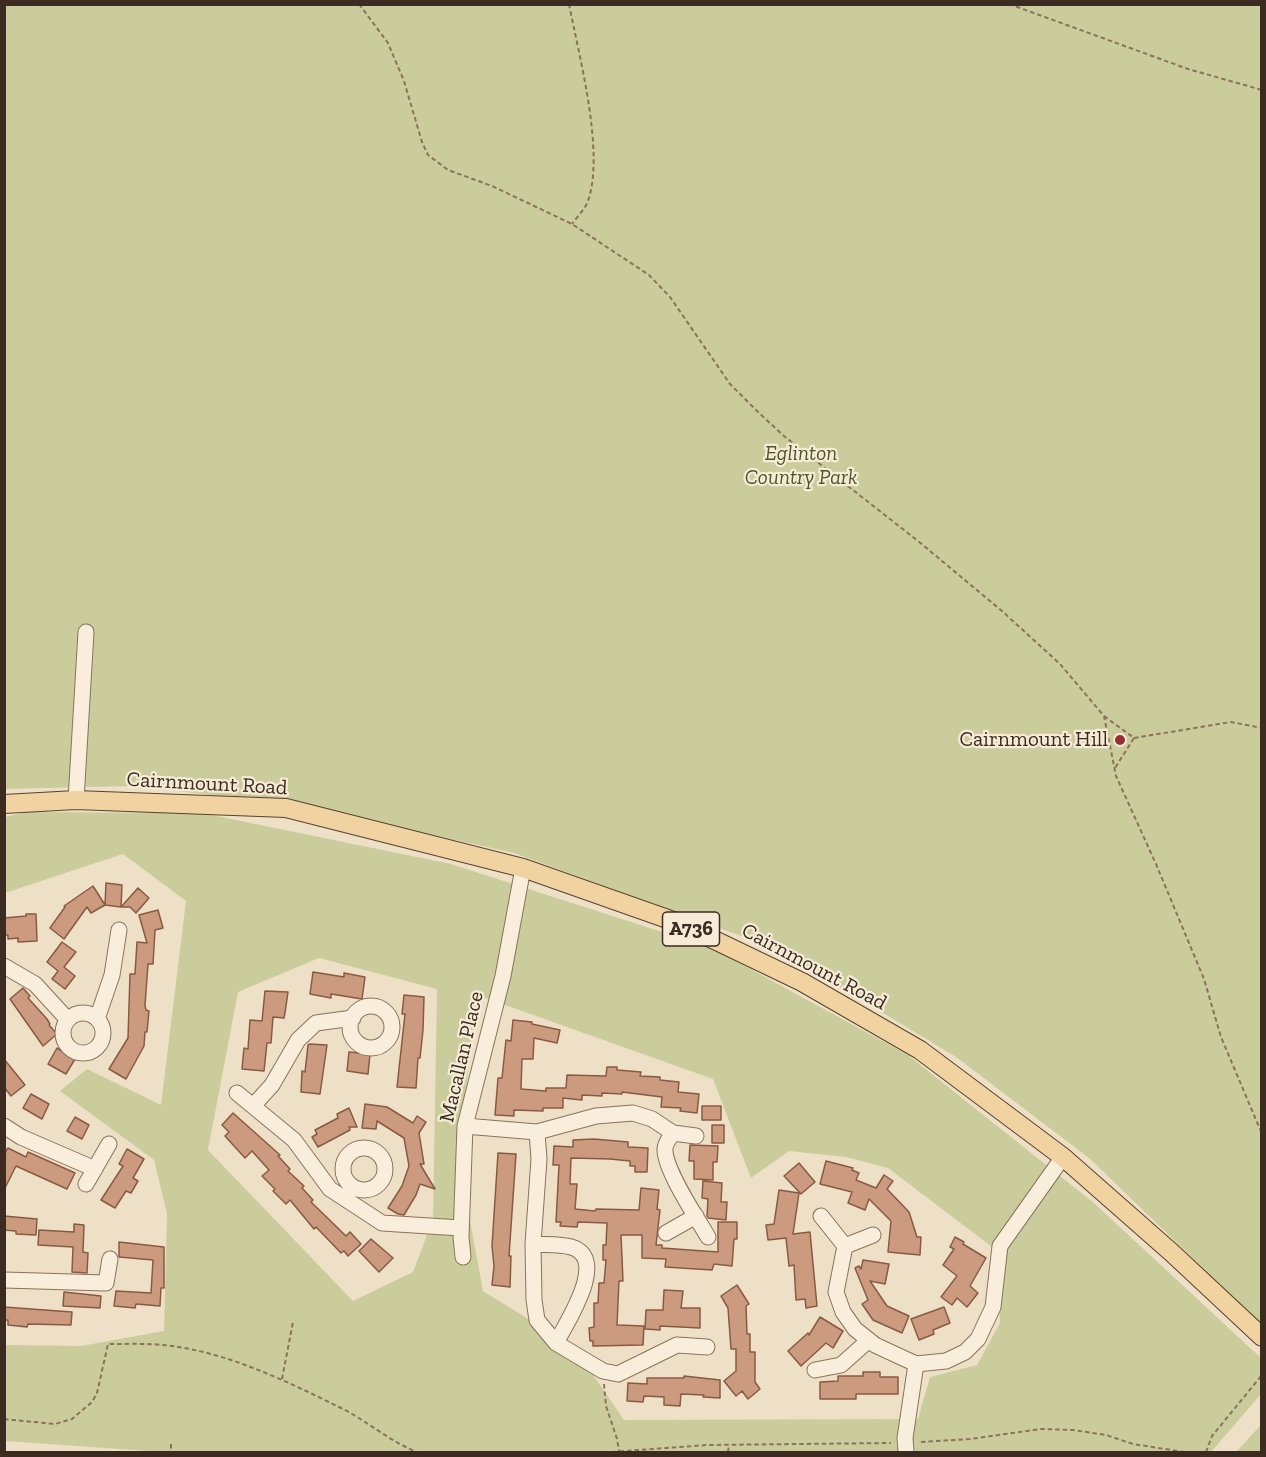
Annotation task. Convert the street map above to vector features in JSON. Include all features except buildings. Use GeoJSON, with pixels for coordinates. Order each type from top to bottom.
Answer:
{"type":"FeatureCollection","features":[{"type":"Feature","properties":{"kind":"main road","name":"Cairnmount Road"},"geometry":{"type":"LineString","coordinates":[[4,804],[76,800],[286,808],[523,868],[679,923],[802,982],[920,1050],[1063,1157],[1171,1252],[1262,1337]]}},
{"type":"Feature","properties":{"kind":"street"},"geometry":{"type":"LineString","coordinates":[[76,800],[86,632]]}},
{"type":"Feature","properties":{"kind":"street","name":"Macallan Place"},"geometry":{"type":"LineString","coordinates":[[463,1257],[461,1228],[465,1126],[503,976],[523,868]]}},
{"type":"Feature","properties":{"kind":"street"},"geometry":{"type":"LineString","coordinates":[[97,1018],[112,975],[119,930]]}},
{"type":"Feature","properties":{"kind":"street"},"geometry":{"type":"LineString","coordinates":[[4,966],[35,984],[68,1020]]}},
{"type":"Feature","properties":{"kind":"street"},"geometry":{"type":"LineString","coordinates":[[81,1013],[97,1018],[104,1034],[97,1048],[89,1053],[73,1050],[64,1039],[65,1025],[68,1020],[81,1013]]}},
{"type":"Feature","properties":{"kind":"street"},"geometry":{"type":"LineString","coordinates":[[253,1106],[273,1085],[298,1040],[316,1023],[352,1018]]}},
{"type":"Feature","properties":{"kind":"street"},"geometry":{"type":"LineString","coordinates":[[237,1093],[294,1140],[330,1189],[382,1223],[461,1228]]}},
{"type":"Feature","properties":{"kind":"street"},"geometry":{"type":"LineString","coordinates":[[465,1126],[537,1132],[596,1116],[633,1113],[652,1119],[673,1133],[696,1136]]}},
{"type":"Feature","properties":{"kind":"street"},"geometry":{"type":"LineString","coordinates":[[4,1126],[21,1137],[95,1169]]}},
{"type":"Feature","properties":{"kind":"street"},"geometry":{"type":"LineString","coordinates":[[537,1132],[539,1159],[533,1244],[534,1300],[537,1320],[556,1342],[603,1371],[618,1374],[677,1345],[706,1347]]}},
{"type":"Feature","properties":{"kind":"street"},"geometry":{"type":"LineString","coordinates":[[673,1133],[664,1146],[665,1156],[683,1194],[708,1237]]}},
{"type":"Feature","properties":{"kind":"street"},"geometry":{"type":"LineString","coordinates":[[86,1184],[109,1144]]}},
{"type":"Feature","properties":{"kind":"street"},"geometry":{"type":"LineString","coordinates":[[821,1216],[845,1246],[836,1292],[848,1321],[869,1340],[916,1365],[946,1361],[965,1352],[978,1338],[993,1307],[1000,1246],[1063,1157]]}},
{"type":"Feature","properties":{"kind":"street"},"geometry":{"type":"LineString","coordinates":[[330,1189],[345,1179]]}},
{"type":"Feature","properties":{"kind":"street"},"geometry":{"type":"LineString","coordinates":[[666,1233],[696,1216]]}},
{"type":"Feature","properties":{"kind":"street"},"geometry":{"type":"LineString","coordinates":[[845,1246],[873,1235]]}},
{"type":"Feature","properties":{"kind":"street"},"geometry":{"type":"LineString","coordinates":[[533,1244],[572,1247],[585,1259],[587,1276],[584,1289],[556,1342]]}},
{"type":"Feature","properties":{"kind":"street"},"geometry":{"type":"LineString","coordinates":[[4,1280],[106,1283],[110,1259]]}},
{"type":"Feature","properties":{"kind":"street"},"geometry":{"type":"LineString","coordinates":[[815,1370],[841,1365],[869,1340]]}},
{"type":"Feature","properties":{"kind":"street"},"geometry":{"type":"LineString","coordinates":[[906,1445],[916,1365]]}},
{"type":"Feature","properties":{"kind":"path"},"geometry":{"type":"LineString","coordinates":[[359,4],[388,43],[404,81],[428,155],[448,170],[492,186],[572,224],[649,275],[670,297],[730,384],[758,412],[784,436],[918,541],[1002,611],[1060,664],[1104,716],[1134,738],[1232,722],[1262,729]]}},
{"type":"Feature","properties":{"kind":"path"},"geometry":{"type":"LineString","coordinates":[[569,4],[592,133],[592,183],[587,204],[572,224]]}},
{"type":"Feature","properties":{"kind":"path"},"geometry":{"type":"LineString","coordinates":[[1009,4],[1188,69],[1262,90]]}},
{"type":"Feature","properties":{"kind":"path"},"geometry":{"type":"LineString","coordinates":[[1104,716],[1116,776],[1156,864],[1204,980],[1221,1037],[1262,1134]]}},
{"type":"Feature","properties":{"kind":"path"},"geometry":{"type":"LineString","coordinates":[[1115,768],[1134,738]]}},
{"type":"Feature","properties":{"kind":"path"},"geometry":{"type":"LineString","coordinates":[[282,1379],[293,1322]]}},
{"type":"Feature","properties":{"kind":"path"},"geometry":{"type":"LineString","coordinates":[[4,1419],[55,1424],[72,1419],[92,1402],[97,1393],[108,1344],[172,1346],[244,1365],[282,1379],[340,1407],[387,1437],[417,1452]]}},
{"type":"Feature","properties":{"kind":"path"},"geometry":{"type":"LineString","coordinates":[[603,1371],[606,1406],[619,1451]]}},
{"type":"Feature","properties":{"kind":"path"},"geometry":{"type":"LineString","coordinates":[[1206,1452],[1212,1436],[1262,1375]]}},
{"type":"Feature","properties":{"kind":"path"},"geometry":{"type":"LineString","coordinates":[[171,1444],[171,1452]]}},
{"type":"Feature","properties":{"kind":"path"},"geometry":{"type":"LineString","coordinates":[[728,1452],[729,1445]]}},
{"type":"Feature","properties":{"kind":"green space","name":"Eglinton Country Park"},"geometry":{"type":"Polygon","coordinates":[[[4,5],[1261,5],[1261,1324],[1089,1158],[956,1057],[777,949],[514,853],[343,815],[238,798],[134,786],[5,789],[4,5]]]}},
{"type":"Feature","properties":{"kind":"green space"},"geometry":{"type":"Polygon","coordinates":[[[26,812],[202,813],[451,864],[712,948],[908,1055],[1094,1203],[1261,1358],[1261,1394],[1211,1452],[162,1452],[5,1441],[5,1345],[81,1346],[164,1331],[167,1214],[154,1160],[60,1091],[87,1069],[161,1105],[186,901],[123,854],[5,893],[5,817],[26,812]],[[319,958],[238,992],[208,1150],[353,1301],[413,1272],[433,1219],[437,989],[319,958]],[[477,995],[458,1156],[483,1291],[575,1348],[624,1420],[918,1419],[930,1377],[977,1365],[1000,1323],[996,1250],[888,1168],[846,1157],[789,1151],[751,1178],[713,1079],[477,995]]]}},
{"type":"Feature","properties":{"kind":"green space"},"geometry":{"type":"Polygon","coordinates":[[[1261,1425],[1261,1452],[1236,1452],[1261,1425]]]}},
{"type":"Feature","properties":{"kind":"place","name":"Cairnmount Hill"},"geometry":{"type":"Point","coordinates":[1120,740]}}]}
